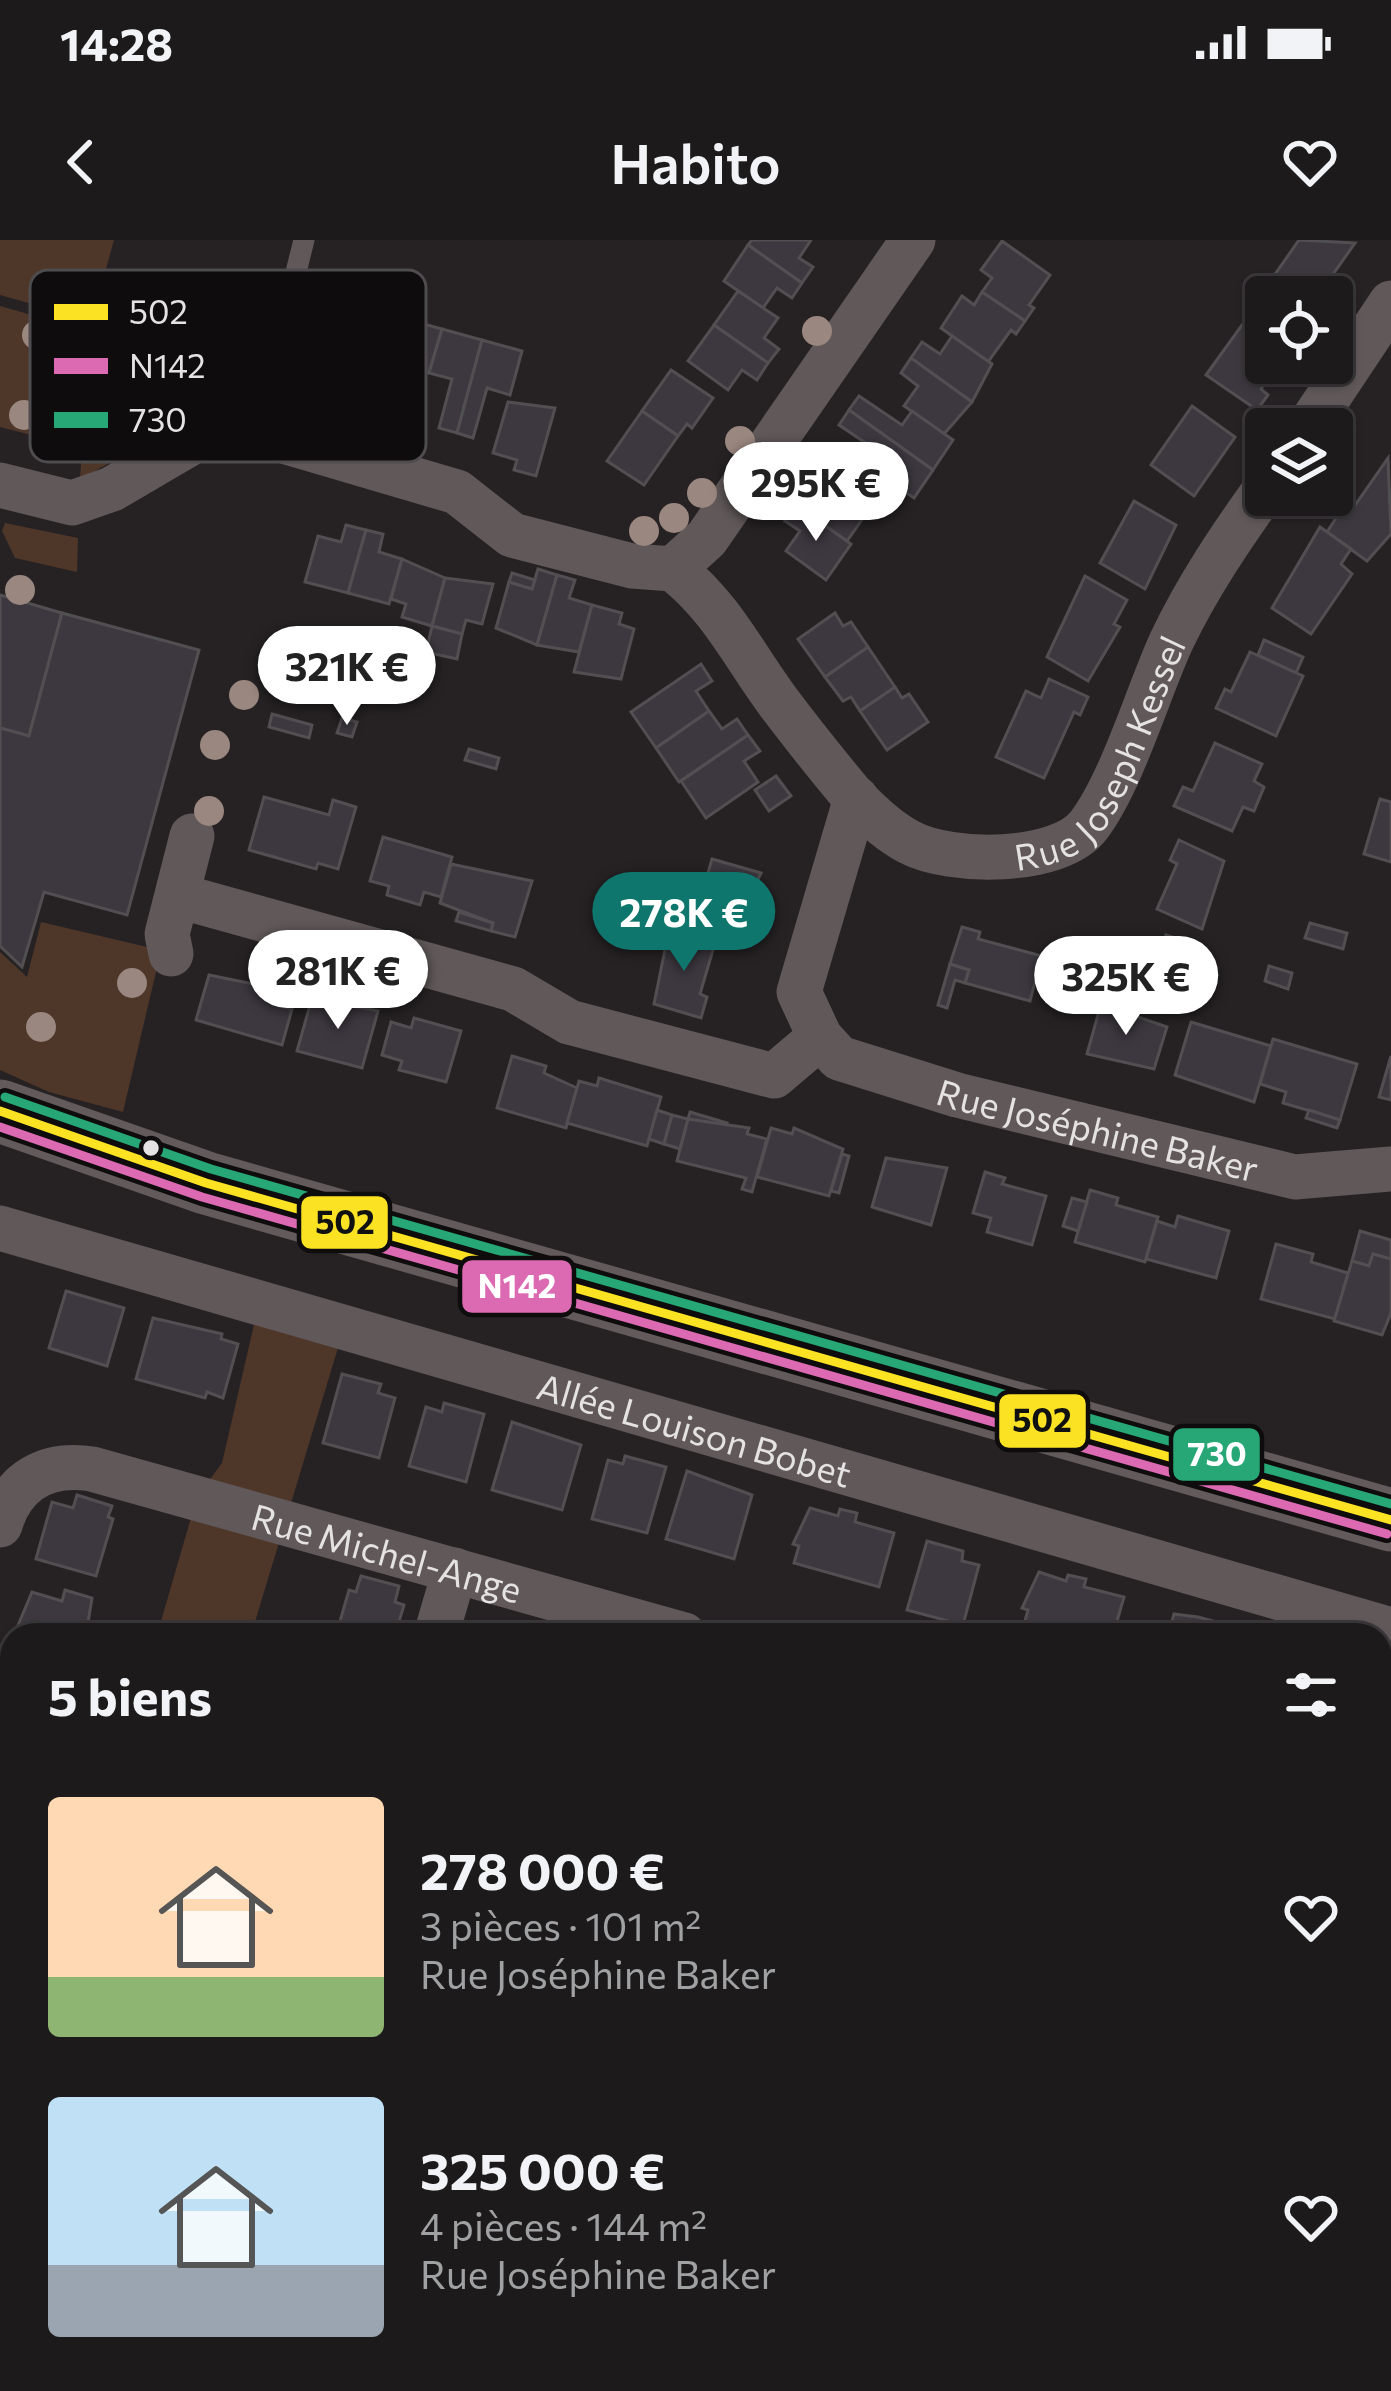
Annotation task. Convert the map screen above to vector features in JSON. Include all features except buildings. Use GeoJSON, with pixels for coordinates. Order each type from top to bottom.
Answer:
{"type":"FeatureCollection","features":[{"type":"Feature","properties":{"kind":"main road"},"geometry":{"type":"LineString","coordinates":[[0,1111],[206,1183],[1391,1520]]}},
{"type":"Feature","properties":{"kind":"street"},"geometry":{"type":"LineString","coordinates":[[674,569],[707,538],[913,240]]}},
{"type":"Feature","properties":{"kind":"street"},"geometry":{"type":"LineString","coordinates":[[1320,408],[1391,303]]}},
{"type":"Feature","properties":{"kind":"street"},"geometry":{"type":"LineString","coordinates":[[0,484],[72,502],[112,489],[158,462]]}},
{"type":"Feature","properties":{"kind":"street"},"geometry":{"type":"LineString","coordinates":[[179,896],[513,989],[569,1022],[774,1076],[820,1037],[799,992],[856,798],[779,703],[707,596],[674,569],[632,566],[512,535],[458,492],[355,462]]}},
{"type":"Feature","properties":{"kind":"street","name":"Rue Joseph Kessel"},"geometry":{"type":"LineString","coordinates":[[856,798],[914,845],[1010,857],[1059,848],[1088,826],[1173,639],[1218,556],[1246,516]]}},
{"type":"Feature","properties":{"kind":"street"},"geometry":{"type":"LineString","coordinates":[[171,954],[166,934],[192,836]]}},
{"type":"Feature","properties":{"kind":"street","name":"Rue Joséphine Baker"},"geometry":{"type":"LineString","coordinates":[[820,1037],[839,1058],[957,1095],[1106,1127],[1276,1173],[1295,1177],[1391,1169]]}},
{"type":"Feature","properties":{"kind":"street","name":"Allée Louison Bobet"},"geometry":{"type":"LineString","coordinates":[[0,1228],[1367,1623]]}},
{"type":"Feature","properties":{"kind":"street","name":"Rue Michel-Ange"},"geometry":{"type":"LineString","coordinates":[[0,1525],[6,1504],[18,1489],[31,1478],[64,1465],[228,1503],[642,1623]]}},
{"type":"Feature","properties":{"kind":"street"},"geometry":{"type":"LineString","coordinates":[[440,1623],[455,1570]]}},
{"type":"Feature","properties":{"kind":"lane"},"geometry":{"type":"LineString","coordinates":[[297,270],[304,240]]}},
{"type":"Feature","properties":{"kind":"shaded area"},"geometry":{"type":"Polygon","coordinates":[[[0,240],[114,240],[106,270],[30,270],[30,303],[0,295],[0,240]]]}},
{"type":"Feature","properties":{"kind":"shaded area"},"geometry":{"type":"Polygon","coordinates":[[[0,306],[30,315],[30,435],[0,427],[0,306]]]}},
{"type":"Feature","properties":{"kind":"shaded area"},"geometry":{"type":"Polygon","coordinates":[[[81,462],[112,462],[80,479],[81,462]]]}},
{"type":"Feature","properties":{"kind":"shaded area"},"geometry":{"type":"Polygon","coordinates":[[[5,523],[78,538],[77,572],[15,558],[2,531],[5,523]]]}},
{"type":"Feature","properties":{"kind":"shaded area"},"geometry":{"type":"Polygon","coordinates":[[[41,922],[147,947],[160,955],[123,1112],[49,1092],[0,1070],[0,952],[27,977],[41,922]]]}},
{"type":"Feature","properties":{"kind":"shaded area"},"geometry":{"type":"Polygon","coordinates":[[[259,1303],[344,1328],[255,1623],[160,1623],[197,1497],[222,1463],[259,1303]]]}},
{"type":"Feature","properties":{"kind":"transit line","name":"730"},"geometry":{"type":"LineString","coordinates":[[5,1097],[211,1169],[1391,1504]]}},
{"type":"Feature","properties":{"kind":"transit line","name":"502"},"geometry":{"type":"LineString","coordinates":[[0,1111],[206,1183],[1391,1520]]}},
{"type":"Feature","properties":{"kind":"transit line","name":"N142"},"geometry":{"type":"LineString","coordinates":[[0,1127],[202,1197],[1387,1534]]}}]}
